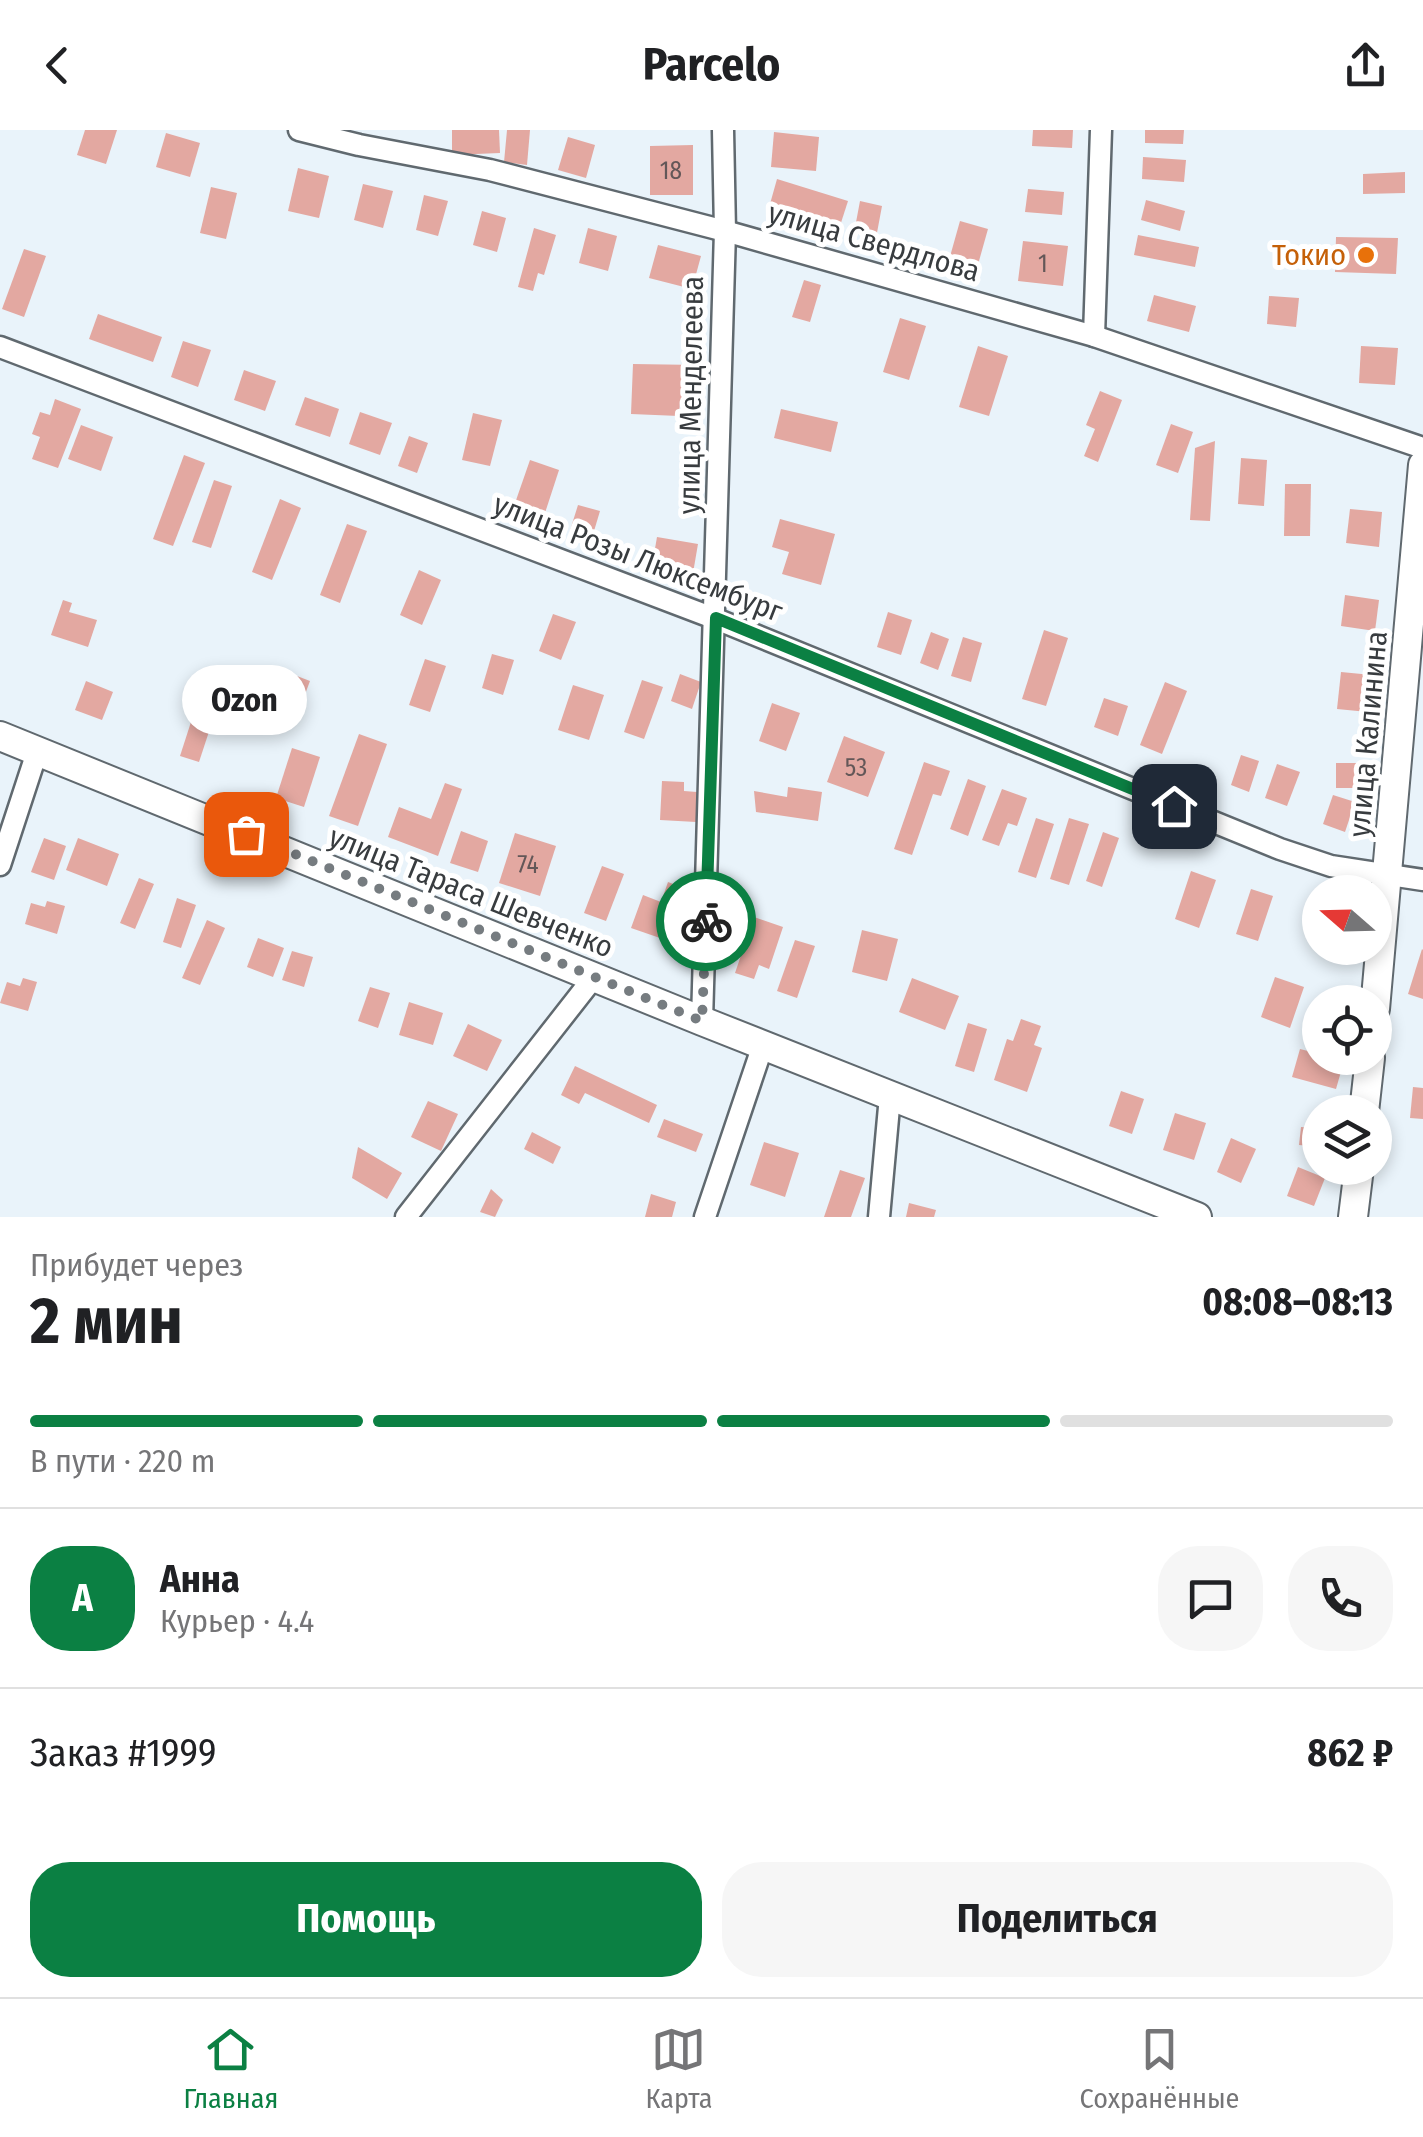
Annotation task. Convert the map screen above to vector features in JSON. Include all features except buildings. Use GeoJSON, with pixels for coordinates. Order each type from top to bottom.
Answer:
{"type":"FeatureCollection","features":[{"type":"Feature","properties":{"kind":"street","name":"улица Свердлова"},"geometry":{"type":"LineString","coordinates":[[299,130],[490,170],[725,231],[1094,336],[1423,448]]}},
{"type":"Feature","properties":{"kind":"street","name":"улица Менделеева"},"geometry":{"type":"LineString","coordinates":[[702,1021],[716,618],[725,231],[723,130]]}},
{"type":"Feature","properties":{"kind":"street"},"geometry":{"type":"LineString","coordinates":[[1094,336],[1102,130]]}},
{"type":"Feature","properties":{"kind":"street","name":"улица Розы Люксембург"},"geometry":{"type":"LineString","coordinates":[[0,347],[716,618],[1280,849],[1331,866],[1389,875]]}},
{"type":"Feature","properties":{"kind":"street","name":"улица Калинина"},"geometry":{"type":"LineString","coordinates":[[1389,875],[1423,465]]}},
{"type":"Feature","properties":{"kind":"street","name":"улица Тараса Шевченко"},"geometry":{"type":"LineString","coordinates":[[0,736],[1197,1217]]}},
{"type":"Feature","properties":{"kind":"street"},"geometry":{"type":"LineString","coordinates":[[0,865],[38,749]]}},
{"type":"Feature","properties":{"kind":"street","name":"улица Розы Люксембург"},"geometry":{"type":"LineString","coordinates":[[1392,875],[1423,880]]}},
{"type":"Feature","properties":{"kind":"street"},"geometry":{"type":"LineString","coordinates":[[406,1217],[594,977]]}},
{"type":"Feature","properties":{"kind":"street"},"geometry":{"type":"LineString","coordinates":[[705,1217],[762,1045]]}},
{"type":"Feature","properties":{"kind":"street"},"geometry":{"type":"LineString","coordinates":[[879,1217],[890,1096]]}},
{"type":"Feature","properties":{"kind":"street"},"geometry":{"type":"LineString","coordinates":[[1353,1217],[1356,1185]]}},
{"type":"Feature","properties":{"kind":"way so far"},"geometry":{"type":"LineString","coordinates":[[246,834],[702,1021],[706,921]]}},
{"type":"Feature","properties":{"kind":"place","name":"Токио"},"geometry":{"type":"Point","coordinates":[1366,255]}},
{"type":"Feature","properties":{"kind":"place","name":"Ozon"},"geometry":{"type":"Point","coordinates":[246,834]}},
{"type":"Feature","properties":{"kind":"route"},"geometry":{"type":"LineString","coordinates":[[706,921],[716,618],[1174,806]]}}]}
